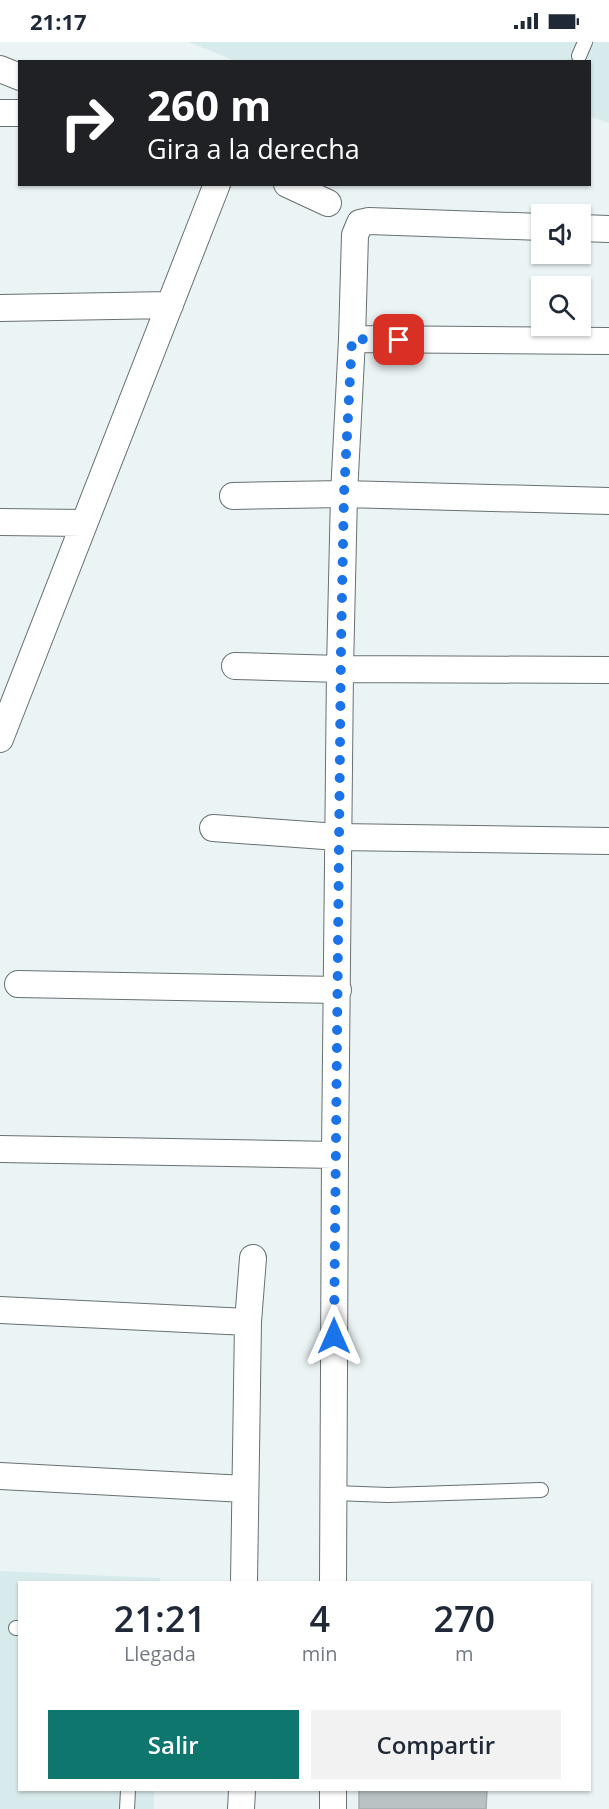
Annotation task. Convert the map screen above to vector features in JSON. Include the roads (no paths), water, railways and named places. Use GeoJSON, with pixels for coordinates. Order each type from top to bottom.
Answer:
{"type":"FeatureCollection","features":[{"type":"Feature","properties":{"kind":"street"},"geometry":{"type":"LineString","coordinates":[[0,69],[18,76]]}},
{"type":"Feature","properties":{"kind":"street"},"geometry":{"type":"LineString","coordinates":[[0,113],[18,113]]}},
{"type":"Feature","properties":{"kind":"street"},"geometry":{"type":"LineString","coordinates":[[0,739],[216,186]]}},
{"type":"Feature","properties":{"kind":"street"},"geometry":{"type":"LineString","coordinates":[[290,186],[328,203]]}},
{"type":"Feature","properties":{"kind":"street"},"geometry":{"type":"LineString","coordinates":[[333,1581],[340,669],[344,494],[355,235],[360,224],[369,220],[531,226]]}},
{"type":"Feature","properties":{"kind":"street"},"geometry":{"type":"LineString","coordinates":[[591,228],[609,229]]}},
{"type":"Feature","properties":{"kind":"street"},"geometry":{"type":"LineString","coordinates":[[0,308],[170,305]]}},
{"type":"Feature","properties":{"kind":"street"},"geometry":{"type":"LineString","coordinates":[[352,339],[609,341]]}},
{"type":"Feature","properties":{"kind":"street"},"geometry":{"type":"LineString","coordinates":[[233,496],[344,494],[609,501]]}},
{"type":"Feature","properties":{"kind":"street"},"geometry":{"type":"LineString","coordinates":[[0,522],[84,523]]}},
{"type":"Feature","properties":{"kind":"street"},"geometry":{"type":"LineString","coordinates":[[235,666],[340,669],[609,670]]}},
{"type":"Feature","properties":{"kind":"street"},"geometry":{"type":"LineString","coordinates":[[213,828],[338,837],[609,841]]}},
{"type":"Feature","properties":{"kind":"street"},"geometry":{"type":"LineString","coordinates":[[18,984],[338,990]]}},
{"type":"Feature","properties":{"kind":"street"},"geometry":{"type":"LineString","coordinates":[[0,1149],[335,1155]]}},
{"type":"Feature","properties":{"kind":"street"},"geometry":{"type":"LineString","coordinates":[[244,1581],[248,1322],[253,1258]]}},
{"type":"Feature","properties":{"kind":"street"},"geometry":{"type":"LineString","coordinates":[[0,1310],[248,1322]]}},
{"type":"Feature","properties":{"kind":"street"},"geometry":{"type":"LineString","coordinates":[[0,1476],[245,1489]]}},
{"type":"Feature","properties":{"kind":"street"},"geometry":{"type":"LineString","coordinates":[[242,1791],[242,1809]]}},
{"type":"Feature","properties":{"kind":"street"},"geometry":{"type":"LineString","coordinates":[[333,1791],[333,1809]]}},
{"type":"Feature","properties":{"kind":"lane"},"geometry":{"type":"LineString","coordinates":[[579,56],[585,42]]}},
{"type":"Feature","properties":{"kind":"lane"},"geometry":{"type":"LineString","coordinates":[[333,1494],[388,1495],[541,1490]]}},
{"type":"Feature","properties":{"kind":"lane"},"geometry":{"type":"LineString","coordinates":[[127,1809],[128,1791]]}}]}
